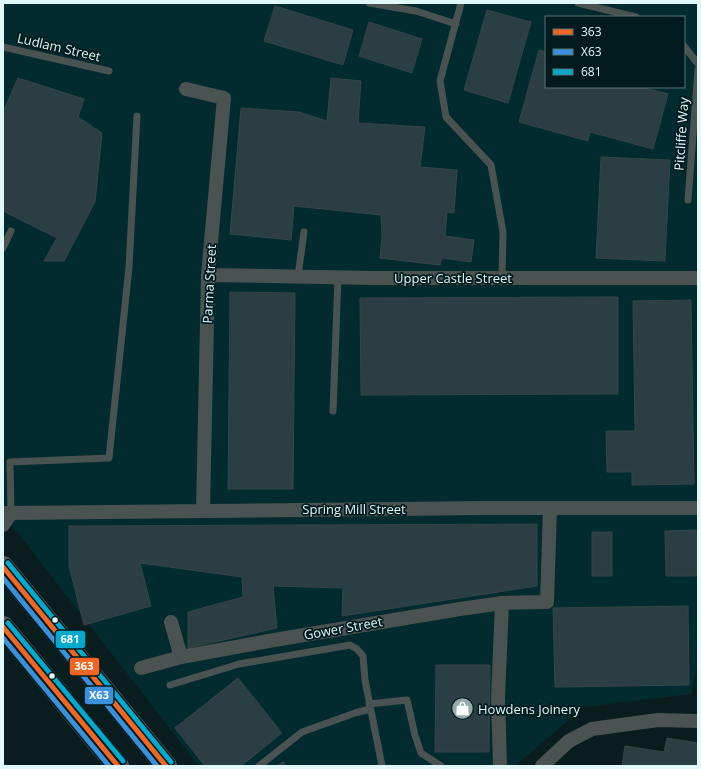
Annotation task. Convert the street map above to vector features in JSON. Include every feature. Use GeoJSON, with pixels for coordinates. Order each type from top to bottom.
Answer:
{"type":"FeatureCollection","features":[{"type":"Feature","properties":{"kind":"main road"},"geometry":{"type":"LineString","coordinates":[[3,567],[166,766]]}},
{"type":"Feature","properties":{"kind":"main road"},"geometry":{"type":"LineString","coordinates":[[3,627],[42,672],[90,734],[118,766]]}},
{"type":"Feature","properties":{"kind":"street","name":"Parma Street"},"geometry":{"type":"LineString","coordinates":[[186,89],[224,98],[208,275],[203,510]]}},
{"type":"Feature","properties":{"kind":"street","name":"Upper Castle Street"},"geometry":{"type":"LineString","coordinates":[[208,275],[338,277],[698,278]]}},
{"type":"Feature","properties":{"kind":"street","name":"Spring Mill Street"},"geometry":{"type":"LineString","coordinates":[[7,513],[478,508],[698,508]]}},
{"type":"Feature","properties":{"kind":"street","name":"Gower Street"},"geometry":{"type":"LineString","coordinates":[[141,668],[181,658],[280,639],[460,609],[502,603],[547,602],[550,509]]}},
{"type":"Feature","properties":{"kind":"street"},"geometry":{"type":"LineString","coordinates":[[3,526],[7,513]]}},
{"type":"Feature","properties":{"kind":"street"},"geometry":{"type":"LineString","coordinates":[[500,766],[498,698],[502,603]]}},
{"type":"Feature","properties":{"kind":"street"},"geometry":{"type":"LineString","coordinates":[[172,622],[181,658]]}},
{"type":"Feature","properties":{"kind":"street"},"geometry":{"type":"LineString","coordinates":[[542,766],[569,741],[592,729],[658,720],[698,721]]}},
{"type":"Feature","properties":{"kind":"lane"},"geometry":{"type":"LineString","coordinates":[[369,3],[416,11],[456,24]]}},
{"type":"Feature","properties":{"kind":"lane"},"geometry":{"type":"LineString","coordinates":[[461,3],[440,81],[446,117],[491,166],[503,232],[502,278]]}},
{"type":"Feature","properties":{"kind":"lane"},"geometry":{"type":"LineString","coordinates":[[578,3],[632,16]]}},
{"type":"Feature","properties":{"kind":"lane","name":"Ludlam Street"},"geometry":{"type":"LineString","coordinates":[[3,47],[109,71]]}},
{"type":"Feature","properties":{"kind":"lane"},"geometry":{"type":"LineString","coordinates":[[685,47],[698,64]]}},
{"type":"Feature","properties":{"kind":"lane","name":"Pitcliffe Way"},"geometry":{"type":"LineString","coordinates":[[688,200],[698,70]]}},
{"type":"Feature","properties":{"kind":"lane"},"geometry":{"type":"LineString","coordinates":[[7,513],[10,462],[109,458],[129,267],[137,116]]}},
{"type":"Feature","properties":{"kind":"lane"},"geometry":{"type":"LineString","coordinates":[[3,248],[11,231]]}},
{"type":"Feature","properties":{"kind":"lane"},"geometry":{"type":"LineString","coordinates":[[298,276],[304,232]]}},
{"type":"Feature","properties":{"kind":"lane"},"geometry":{"type":"LineString","coordinates":[[333,411],[338,277]]}},
{"type":"Feature","properties":{"kind":"lane"},"geometry":{"type":"LineString","coordinates":[[170,685],[239,664],[350,645],[357,649],[363,656],[370,706],[382,766]]}},
{"type":"Feature","properties":{"kind":"lane"},"geometry":{"type":"LineString","coordinates":[[259,766],[302,732],[370,706],[407,700],[415,735],[421,753],[441,766]]}},
{"type":"Feature","properties":{"kind":"shaded area"},"geometry":{"type":"Polygon","coordinates":[[[3,3],[698,3],[698,662],[691,694],[584,707],[515,766],[199,766],[3,514],[3,3]]]}},
{"type":"Feature","properties":{"kind":"building"},"geometry":{"type":"Polygon","coordinates":[[[275,6],[353,30],[343,65],[264,41],[275,6]]]}},
{"type":"Feature","properties":{"kind":"building"},"geometry":{"type":"Polygon","coordinates":[[[487,10],[531,22],[508,103],[464,90],[487,10]]]}},
{"type":"Feature","properties":{"kind":"building"},"geometry":{"type":"Polygon","coordinates":[[[369,22],[422,39],[412,73],[359,56],[369,22]]]}},
{"type":"Feature","properties":{"kind":"building"},"geometry":{"type":"Polygon","coordinates":[[[539,50],[545,52],[545,88],[646,88],[668,94],[653,149],[590,132],[588,141],[519,122],[539,50]]]}},
{"type":"Feature","properties":{"kind":"building"},"geometry":{"type":"Polygon","coordinates":[[[18,78],[84,99],[78,117],[102,133],[95,202],[64,261],[44,261],[57,238],[3,211],[3,112],[18,78]]]}},
{"type":"Feature","properties":{"kind":"building"},"geometry":{"type":"Polygon","coordinates":[[[331,78],[361,81],[358,123],[425,127],[420,167],[457,170],[454,213],[447,212],[445,236],[474,240],[471,262],[442,258],[440,265],[380,258],[382,235],[381,215],[294,206],[291,240],[230,234],[241,108],[299,112],[327,121],[331,78]]]}},
{"type":"Feature","properties":{"kind":"building"},"geometry":{"type":"Polygon","coordinates":[[[601,157],[670,160],[665,261],[596,258],[601,157]]]}},
{"type":"Feature","properties":{"kind":"building"},"geometry":{"type":"Polygon","coordinates":[[[230,292],[295,293],[293,489],[228,489],[230,292]]]}},
{"type":"Feature","properties":{"kind":"building"},"geometry":{"type":"Polygon","coordinates":[[[618,297],[618,394],[361,395],[360,298],[618,297]]]}},
{"type":"Feature","properties":{"kind":"building"},"geometry":{"type":"Polygon","coordinates":[[[691,300],[694,484],[632,485],[632,472],[607,472],[606,431],[635,431],[633,301],[691,300]]]}},
{"type":"Feature","properties":{"kind":"building"},"geometry":{"type":"Polygon","coordinates":[[[537,524],[537,586],[342,616],[343,588],[273,586],[277,628],[188,648],[188,612],[243,597],[242,577],[140,563],[151,606],[84,625],[69,566],[69,526],[537,524]]]}},
{"type":"Feature","properties":{"kind":"building"},"geometry":{"type":"Polygon","coordinates":[[[698,530],[698,576],[666,576],[665,531],[698,530]]]}},
{"type":"Feature","properties":{"kind":"building"},"geometry":{"type":"Polygon","coordinates":[[[592,532],[612,532],[612,576],[592,576],[592,532]]]}},
{"type":"Feature","properties":{"kind":"building"},"geometry":{"type":"Polygon","coordinates":[[[688,606],[689,685],[555,687],[553,608],[688,606]]]}},
{"type":"Feature","properties":{"kind":"building","name":"Howdens Joinery"},"geometry":{"type":"Polygon","coordinates":[[[436,665],[490,665],[489,752],[435,752],[436,665]]]}},
{"type":"Feature","properties":{"kind":"building"},"geometry":{"type":"Polygon","coordinates":[[[238,678],[282,733],[241,766],[205,766],[175,728],[238,678]]]}},
{"type":"Feature","properties":{"kind":"building"},"geometry":{"type":"Polygon","coordinates":[[[667,738],[698,743],[698,766],[622,766],[625,746],[664,752],[667,738]]]}},
{"type":"Feature","properties":{"kind":"building"},"geometry":{"type":"Polygon","coordinates":[[[283,762],[286,766],[277,766],[283,762]]]}},
{"type":"Feature","properties":{"kind":"transit line","name":"681"},"geometry":{"type":"LineString","coordinates":[[8,563],[171,762]]}},
{"type":"Feature","properties":{"kind":"transit line","name":"363"},"geometry":{"type":"LineString","coordinates":[[3,567],[166,766]]}},
{"type":"Feature","properties":{"kind":"transit line","name":"X63"},"geometry":{"type":"LineString","coordinates":[[3,578],[157,766]]}},
{"type":"Feature","properties":{"kind":"transit line","name":"681"},"geometry":{"type":"LineString","coordinates":[[8,623],[123,761]]}},
{"type":"Feature","properties":{"kind":"transit line","name":"363"},"geometry":{"type":"LineString","coordinates":[[3,627],[118,766]]}},
{"type":"Feature","properties":{"kind":"transit line","name":"X63"},"geometry":{"type":"LineString","coordinates":[[3,638],[109,766]]}},
{"type":"Feature","properties":{"kind":"place","name":"Howdens Joinery"},"geometry":{"type":"Point","coordinates":[463,709]}}]}
